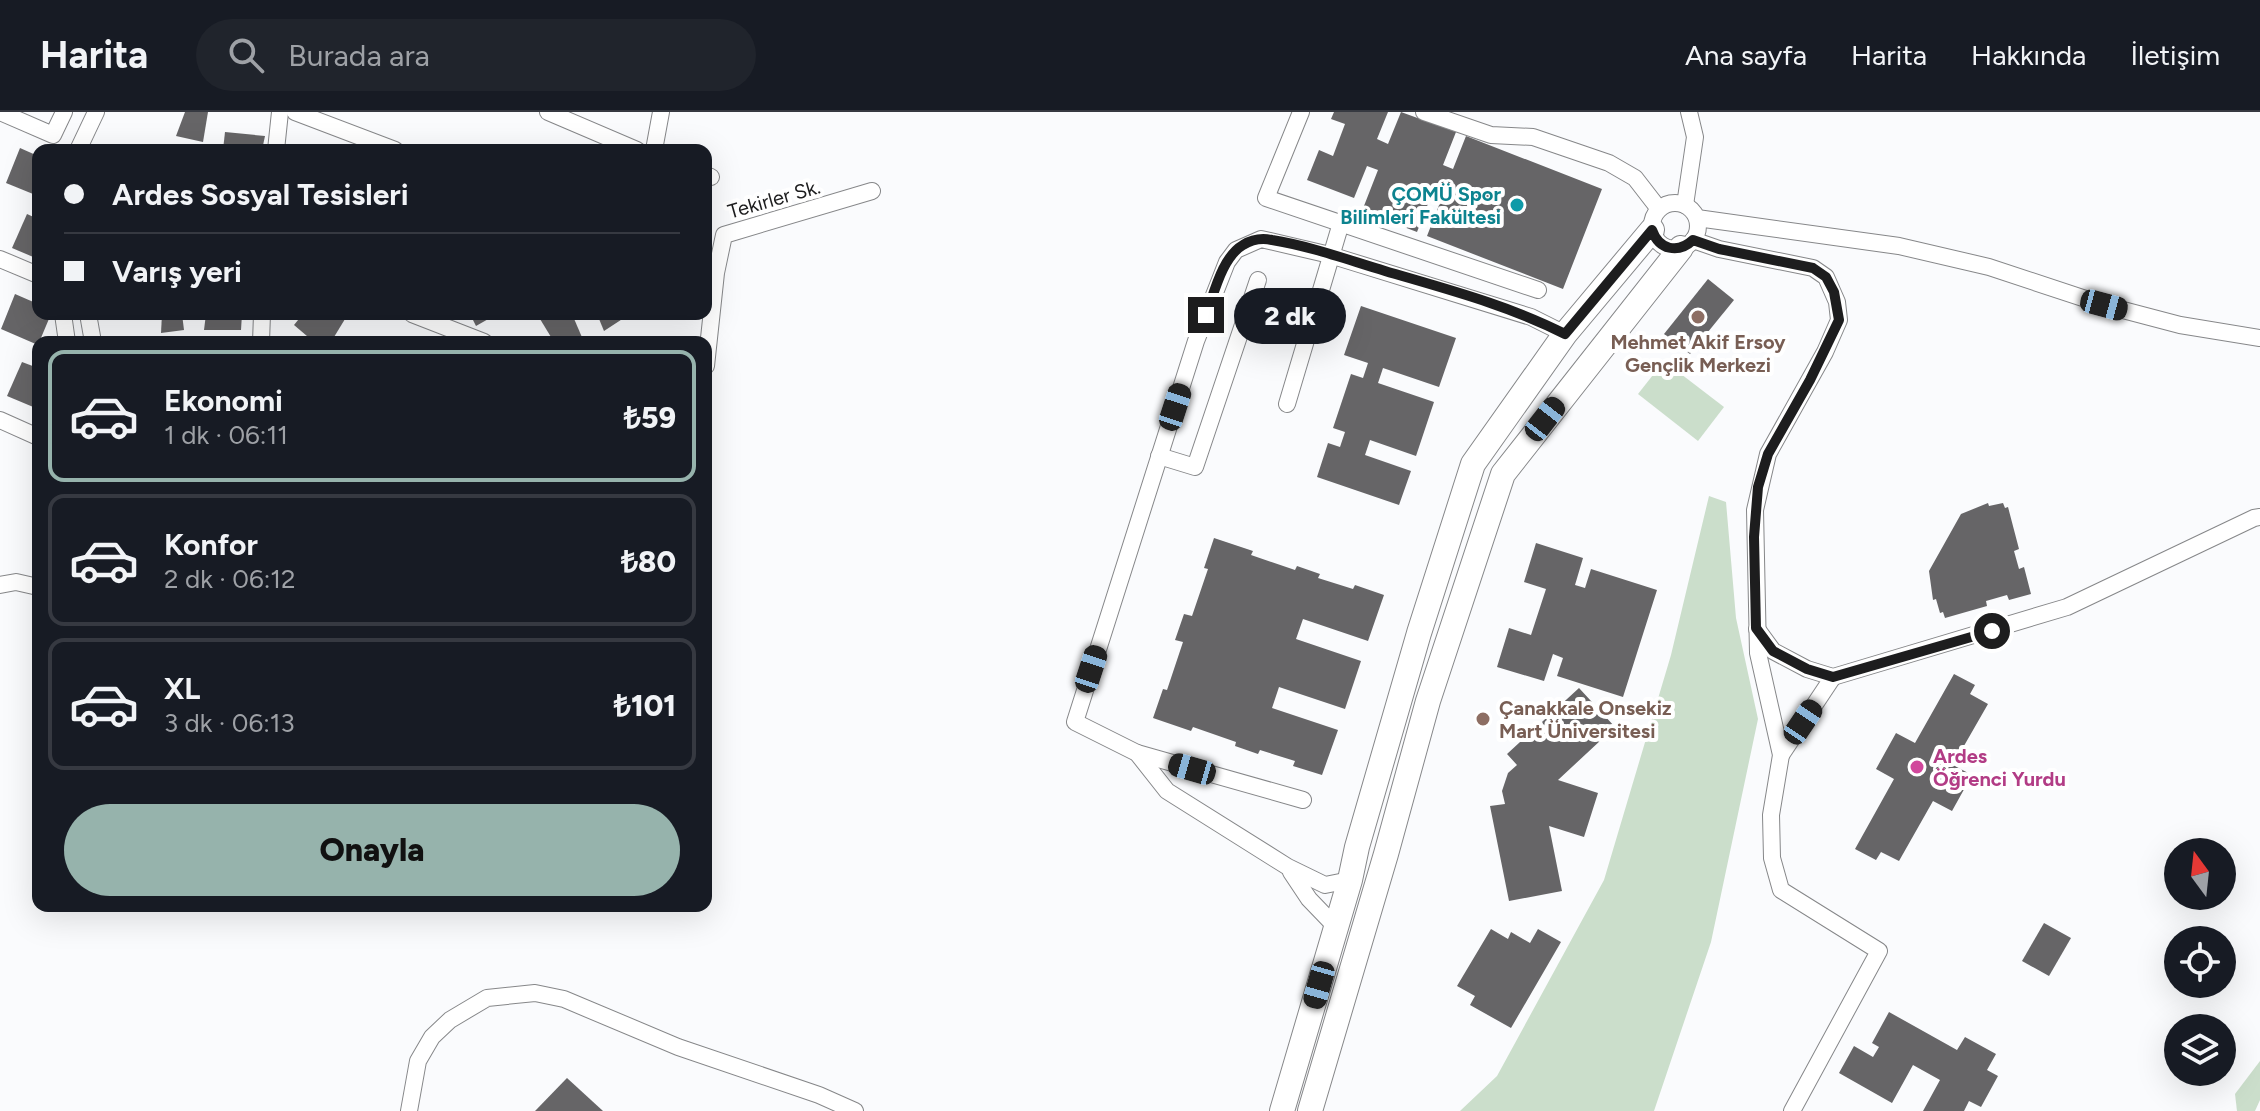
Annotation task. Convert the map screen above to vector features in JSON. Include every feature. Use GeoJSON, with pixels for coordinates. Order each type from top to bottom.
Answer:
{"type":"FeatureCollection","features":[{"type":"Feature","properties":{"kind":"street"},"geometry":{"type":"LineString","coordinates":[[0,112],[53,135],[64,112]]}},
{"type":"Feature","properties":{"kind":"street"},"geometry":{"type":"LineString","coordinates":[[81,144],[96,112]]}},
{"type":"Feature","properties":{"kind":"street"},"geometry":{"type":"LineString","coordinates":[[277,144],[280,112]]}},
{"type":"Feature","properties":{"kind":"street"},"geometry":{"type":"LineString","coordinates":[[295,112],[379,144]]}},
{"type":"Feature","properties":{"kind":"street"},"geometry":{"type":"LineString","coordinates":[[548,112],[623,144]]}},
{"type":"Feature","properties":{"kind":"street"},"geometry":{"type":"LineString","coordinates":[[655,144],[661,112]]}},
{"type":"Feature","properties":{"kind":"street"},"geometry":{"type":"LineString","coordinates":[[1301,112],[1266,198],[1538,290]]}},
{"type":"Feature","properties":{"kind":"street"},"geometry":{"type":"LineString","coordinates":[[1424,112],[1491,135],[1533,137],[1609,163],[1635,178],[1655,220],[1659,243],[1673,249],[1687,244],[1719,249],[1813,268],[1826,277],[1837,302],[1839,320],[1815,371],[1768,454],[1758,487],[1754,537],[1756,628],[1781,755],[1771,815],[1772,858],[1781,890],[1879,951],[1792,1111]]}},
{"type":"Feature","properties":{"kind":"street"},"geometry":{"type":"LineString","coordinates":[[1310,1111],[1428,701],[1503,474],[1687,244],[1698,226],[1691,212],[1695,137],[1689,112]]}},
{"type":"Feature","properties":{"kind":"street","name":"Tekirler Sk."},"geometry":{"type":"LineString","coordinates":[[712,268],[724,235],[872,191]]}},
{"type":"Feature","properties":{"kind":"street"},"geometry":{"type":"LineString","coordinates":[[1282,1111],[1419,633],[1473,464],[1565,334],[1655,220],[1672,203],[1691,212],[1899,246],[1989,267],[2104,305],[2180,325],[2260,338]]}},
{"type":"Feature","properties":{"kind":"street"},"geometry":{"type":"LineString","coordinates":[[1287,404],[1341,223]]}},
{"type":"Feature","properties":{"kind":"street"},"geometry":{"type":"LineString","coordinates":[[1303,800],[1137,753],[1075,722],[1196,341],[1227,262],[1236,250],[1261,239],[1330,255],[1531,317],[1565,334]]}},
{"type":"Feature","properties":{"kind":"street"},"geometry":{"type":"LineString","coordinates":[[0,259],[32,272]]}},
{"type":"Feature","properties":{"kind":"street"},"geometry":{"type":"LineString","coordinates":[[1159,456],[1195,467],[1258,280]]}},
{"type":"Feature","properties":{"kind":"street"},"geometry":{"type":"LineString","coordinates":[[427,320],[469,336]]}},
{"type":"Feature","properties":{"kind":"street"},"geometry":{"type":"LineString","coordinates":[[0,420],[32,434]]}},
{"type":"Feature","properties":{"kind":"street"},"geometry":{"type":"LineString","coordinates":[[1756,628],[1773,651],[1807,669],[1833,677],[2067,607],[2260,517]]}},
{"type":"Feature","properties":{"kind":"street"},"geometry":{"type":"LineString","coordinates":[[0,585],[16,582],[32,586]]}},
{"type":"Feature","properties":{"kind":"street"},"geometry":{"type":"LineString","coordinates":[[1781,755],[1833,677]]}},
{"type":"Feature","properties":{"kind":"street"},"geometry":{"type":"LineString","coordinates":[[1137,753],[1167,791],[1288,867],[1325,885],[1350,880],[1377,881]]}},
{"type":"Feature","properties":{"kind":"street"},"geometry":{"type":"LineString","coordinates":[[1288,867],[1309,899],[1335,926],[1360,937]]}},
{"type":"Feature","properties":{"kind":"street"},"geometry":{"type":"LineString","coordinates":[[409,1111],[418,1061],[441,1028],[487,998],[535,993],[564,999],[678,1047],[819,1095],[855,1111]]}},
{"type":"Feature","properties":{"kind":"street"},"geometry":{"type":"LineString","coordinates":[[416,1111],[423,1063],[436,1041],[453,1025],[487,1003],[535,998],[561,1004],[678,1052],[841,1111]]}},
{"type":"Feature","properties":{"kind":"green space"},"geometry":{"type":"Polygon","coordinates":[[[1664,361],[1724,407],[1698,441],[1638,394],[1664,361]]]}},
{"type":"Feature","properties":{"kind":"green space"},"geometry":{"type":"Polygon","coordinates":[[[1709,496],[1726,502],[1736,618],[1758,719],[1711,942],[1654,1111],[1460,1111],[1497,1076],[1604,880],[1671,655],[1709,496]]]}},
{"type":"Feature","properties":{"kind":"green space"},"geometry":{"type":"Polygon","coordinates":[[[2260,1061],[2260,1100],[2255,1111],[2237,1111],[2235,1094],[2260,1061]]]}},
{"type":"Feature","properties":{"kind":"building"},"geometry":{"type":"Polygon","coordinates":[[[185,112],[208,112],[203,142],[176,136],[185,112]]]}},
{"type":"Feature","properties":{"kind":"building","name":"ÇOMÜ Spor Bilimleri Fakültesi"},"geometry":{"type":"Polygon","coordinates":[[[1334,112],[1388,112],[1377,139],[1388,144],[1401,112],[1456,132],[1443,165],[1453,169],[1466,136],[1602,189],[1563,289],[1427,236],[1443,195],[1433,191],[1417,232],[1362,211],[1378,170],[1367,166],[1354,198],[1307,180],[1319,150],[1333,156],[1345,124],[1331,119],[1334,112]]]}},
{"type":"Feature","properties":{"kind":"building"},"geometry":{"type":"Polygon","coordinates":[[[225,132],[265,136],[263,144],[224,144],[225,132]]]}},
{"type":"Feature","properties":{"kind":"building"},"geometry":{"type":"Polygon","coordinates":[[[20,148],[32,153],[32,194],[6,183],[20,148]]]}},
{"type":"Feature","properties":{"kind":"building"},"geometry":{"type":"Polygon","coordinates":[[[27,214],[32,216],[32,256],[12,248],[27,214]]]}},
{"type":"Feature","properties":{"kind":"building","name":"Mehmet Akif Ersoy Gençlik Merkezi"},"geometry":{"type":"Polygon","coordinates":[[[1708,279],[1734,300],[1690,354],[1664,334],[1708,279]]]}},
{"type":"Feature","properties":{"kind":"building"},"geometry":{"type":"Polygon","coordinates":[[[15,294],[32,301],[32,320],[48,320],[42,336],[32,336],[32,342],[1,329],[15,294]]]}},
{"type":"Feature","properties":{"kind":"building"},"geometry":{"type":"Polygon","coordinates":[[[1361,306],[1456,338],[1439,387],[1383,368],[1378,383],[1434,402],[1416,456],[1370,440],[1365,455],[1411,471],[1399,505],[1317,477],[1328,443],[1340,447],[1345,432],[1333,428],[1351,374],[1363,378],[1368,363],[1344,355],[1361,306]]]}},
{"type":"Feature","properties":{"kind":"building"},"geometry":{"type":"Polygon","coordinates":[[[162,320],[183,320],[184,330],[161,333],[162,320]]]}},
{"type":"Feature","properties":{"kind":"building"},"geometry":{"type":"Polygon","coordinates":[[[205,320],[242,320],[241,330],[204,330],[205,320]]]}},
{"type":"Feature","properties":{"kind":"building"},"geometry":{"type":"Polygon","coordinates":[[[298,320],[344,320],[335,336],[307,336],[294,325],[298,320]]]}},
{"type":"Feature","properties":{"kind":"building"},"geometry":{"type":"Polygon","coordinates":[[[473,320],[486,320],[476,326],[473,320]]]}},
{"type":"Feature","properties":{"kind":"building"},"geometry":{"type":"Polygon","coordinates":[[[541,320],[575,320],[581,336],[550,336],[541,320]]]}},
{"type":"Feature","properties":{"kind":"building"},"geometry":{"type":"Polygon","coordinates":[[[599,320],[621,320],[604,331],[599,320]]]}},
{"type":"Feature","properties":{"kind":"building"},"geometry":{"type":"Polygon","coordinates":[[[22,362],[32,366],[32,406],[7,396],[22,362]]]}},
{"type":"Feature","properties":{"kind":"building"},"geometry":{"type":"Polygon","coordinates":[[[1988,503],[1989,506],[2003,503],[2005,508],[2008,507],[2019,549],[2014,551],[2019,569],[2024,567],[2031,594],[2009,600],[2007,595],[1986,601],[1987,606],[1945,618],[1936,599],[1933,600],[1929,571],[1961,514],[1988,503]]]}},
{"type":"Feature","properties":{"kind":"building"},"geometry":{"type":"Polygon","coordinates":[[[1214,538],[1295,570],[1297,566],[1320,574],[1318,578],[1353,589],[1355,585],[1384,595],[1368,641],[1303,619],[1296,639],[1361,661],[1345,709],[1279,687],[1272,708],[1338,730],[1322,775],[1293,766],[1295,761],[1260,750],[1258,754],[1235,746],[1236,742],[1193,727],[1191,731],[1153,718],[1163,689],[1167,690],[1183,642],[1175,640],[1184,614],[1192,616],[1208,569],[1204,568],[1214,538]]]}},
{"type":"Feature","properties":{"kind":"building"},"geometry":{"type":"Polygon","coordinates":[[[1536,543],[1583,558],[1575,585],[1585,588],[1591,569],[1657,590],[1623,697],[1557,676],[1563,658],[1553,654],[1544,681],[1497,667],[1509,628],[1531,635],[1546,589],[1524,582],[1536,543]]]}},
{"type":"Feature","properties":{"kind":"building","name":"Ardes Öğrenci Yurdu"},"geometry":{"type":"Polygon","coordinates":[[[1954,674],[1975,685],[1970,694],[1988,704],[1953,765],[1972,775],[1952,811],[1933,801],[1899,861],[1881,852],[1876,860],[1855,849],[1894,779],[1876,769],[1896,733],[1915,743],[1954,674]]]}},
{"type":"Feature","properties":{"kind":"building"},"geometry":{"type":"Polygon","coordinates":[[[1579,688],[1615,727],[1558,780],[1598,793],[1584,837],[1549,826],[1562,891],[1509,901],[1490,806],[1505,804],[1502,791],[1508,773],[1517,765],[1507,754],[1579,688]]]}},
{"type":"Feature","properties":{"kind":"building"},"geometry":{"type":"Polygon","coordinates":[[[2044,923],[2071,938],[2049,976],[2022,961],[2044,923]]]}},
{"type":"Feature","properties":{"kind":"building"},"geometry":{"type":"Polygon","coordinates":[[[1491,929],[1508,939],[1511,932],[1530,943],[1538,929],[1561,942],[1511,1028],[1470,1005],[1475,996],[1457,986],[1491,929]]]}},
{"type":"Feature","properties":{"kind":"building"},"geometry":{"type":"Polygon","coordinates":[[[1889,1012],[1957,1050],[1965,1037],[1996,1054],[1987,1070],[1998,1076],[1981,1107],[1969,1101],[1964,1111],[1923,1111],[1940,1080],[1913,1065],[1892,1103],[1839,1073],[1854,1046],[1873,1057],[1879,1047],[1872,1043],[1889,1012]]]}},
{"type":"Feature","properties":{"kind":"building"},"geometry":{"type":"Polygon","coordinates":[[[567,1078],[603,1111],[535,1111],[567,1078]]]}},
{"type":"Feature","properties":{"kind":"place","name":"ÇOMÜ Spor Bilimleri Fakültesi"},"geometry":{"type":"Point","coordinates":[1517,205]}},
{"type":"Feature","properties":{"kind":"place","name":"Mehmet Akif Ersoy Gençlik Merkezi"},"geometry":{"type":"Point","coordinates":[1698,317]}},
{"type":"Feature","properties":{"kind":"place","name":"Çanakkale Onsekiz Mart Üniversitesi"},"geometry":{"type":"Point","coordinates":[1483,719]}},
{"type":"Feature","properties":{"kind":"place","name":"Ardes Öğrenci Yurdu"},"geometry":{"type":"Point","coordinates":[1917,767]}},
{"type":"Feature","properties":{"kind":"route"},"geometry":{"type":"LineString","coordinates":[[1206,315],[1227,262],[1236,250],[1261,239],[1438,286],[1531,317],[1565,334],[1652,230],[1659,243],[1673,249],[1688,245],[1693,240],[1719,249],[1813,268],[1826,277],[1834,292],[1839,320],[1825,352],[1768,454],[1758,487],[1754,537],[1756,628],[1773,651],[1807,669],[1833,677],[1992,631]]}}]}
